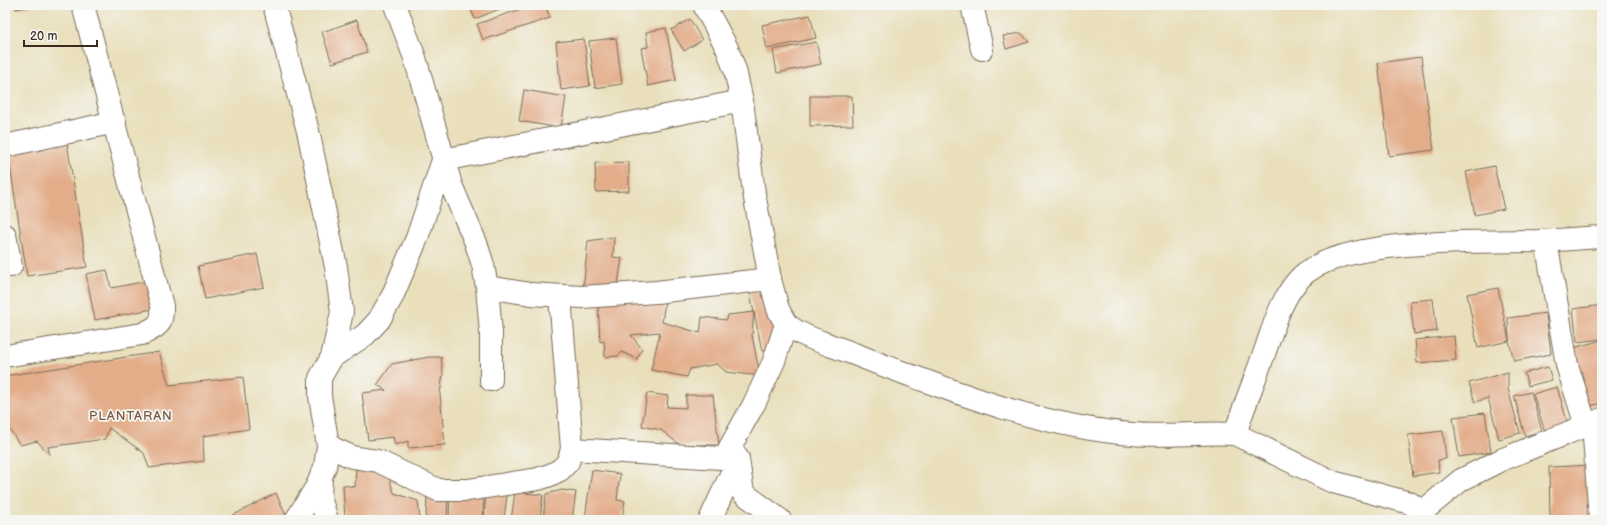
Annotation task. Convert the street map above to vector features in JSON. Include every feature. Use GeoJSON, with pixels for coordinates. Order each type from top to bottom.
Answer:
{"type":"FeatureCollection","features":[{"type":"Feature","properties":{"kind":"street"},"geometry":{"type":"LineString","coordinates":[[5,356],[142,334],[157,328],[163,317],[162,306],[115,122],[83,5]]}},
{"type":"Feature","properties":{"kind":"street"},"geometry":{"type":"LineString","coordinates":[[274,5],[309,135],[336,266],[342,312],[332,357],[320,378],[320,396],[328,446],[325,467],[321,478],[296,520]]}},
{"type":"Feature","properties":{"kind":"street"},"geometry":{"type":"LineString","coordinates":[[395,5],[415,58],[443,160],[457,202],[476,243],[483,265],[487,287],[491,333],[491,380]]}},
{"type":"Feature","properties":{"kind":"street"},"geometry":{"type":"LineString","coordinates":[[704,5],[727,48],[735,70],[742,101],[754,193],[770,278],[778,309],[786,324],[806,337],[966,397],[1056,423],[1133,434],[1235,434],[1262,446],[1319,476],[1356,489],[1410,503],[1423,516],[1461,480],[1501,460],[1594,422]]}},
{"type":"Feature","properties":{"kind":"street"},"geometry":{"type":"LineString","coordinates":[[972,5],[982,49]]}},
{"type":"Feature","properties":{"kind":"street"},"geometry":{"type":"LineString","coordinates":[[443,160],[742,101]]}},
{"type":"Feature","properties":{"kind":"street"},"geometry":{"type":"LineString","coordinates":[[5,146],[115,122]]}},
{"type":"Feature","properties":{"kind":"street"},"geometry":{"type":"LineString","coordinates":[[332,357],[365,335],[379,320],[392,297],[417,238],[443,160]]}},
{"type":"Feature","properties":{"kind":"street"},"geometry":{"type":"LineString","coordinates":[[5,235],[10,266]]}},
{"type":"Feature","properties":{"kind":"street"},"geometry":{"type":"LineString","coordinates":[[1235,434],[1284,298],[1300,278],[1311,268],[1343,256],[1379,248],[1427,242],[1546,241],[1602,237]]}},
{"type":"Feature","properties":{"kind":"street"},"geometry":{"type":"LineString","coordinates":[[1546,241],[1567,365],[1594,422],[1600,520]]}},
{"type":"Feature","properties":{"kind":"street"},"geometry":{"type":"LineString","coordinates":[[487,287],[531,294],[582,297],[612,296],[770,278]]}},
{"type":"Feature","properties":{"kind":"street"},"geometry":{"type":"LineString","coordinates":[[328,446],[352,457],[378,461],[438,490],[468,490],[530,480],[550,475],[560,470],[568,462],[572,449],[560,296]]}},
{"type":"Feature","properties":{"kind":"street"},"geometry":{"type":"LineString","coordinates":[[780,520],[743,493],[738,459],[730,447],[754,404],[774,361],[786,324]]}},
{"type":"Feature","properties":{"kind":"street"},"geometry":{"type":"LineString","coordinates":[[572,449],[738,459]]}},
{"type":"Feature","properties":{"kind":"street"},"geometry":{"type":"LineString","coordinates":[[710,520],[738,459]]}},
{"type":"Feature","properties":{"kind":"street"},"geometry":{"type":"LineString","coordinates":[[321,478],[320,497],[327,520]]}},
{"type":"Feature","properties":{"kind":"building"},"geometry":{"type":"Polygon","coordinates":[[[15,5],[31,5],[31,6],[16,9],[15,5]]]}},
{"type":"Feature","properties":{"kind":"building"},"geometry":{"type":"Polygon","coordinates":[[[469,5],[509,5],[475,19],[469,5]]]}},
{"type":"Feature","properties":{"kind":"building"},"geometry":{"type":"Polygon","coordinates":[[[520,5],[545,5],[550,18],[483,40],[477,24],[521,9],[520,5]]]}},
{"type":"Feature","properties":{"kind":"building"},"geometry":{"type":"Polygon","coordinates":[[[810,15],[816,38],[767,49],[762,25],[810,15]]]}},
{"type":"Feature","properties":{"kind":"building"},"geometry":{"type":"Polygon","coordinates":[[[690,19],[702,40],[684,51],[671,30],[690,19]]]}},
{"type":"Feature","properties":{"kind":"building"},"geometry":{"type":"Polygon","coordinates":[[[357,20],[367,52],[332,63],[322,32],[357,20]]]}},
{"type":"Feature","properties":{"kind":"building"},"geometry":{"type":"Polygon","coordinates":[[[666,28],[676,80],[648,86],[641,48],[648,47],[646,32],[666,28]]]}},
{"type":"Feature","properties":{"kind":"building"},"geometry":{"type":"Polygon","coordinates":[[[1021,33],[1029,42],[1006,49],[1003,36],[1021,33]]]}},
{"type":"Feature","properties":{"kind":"building"},"geometry":{"type":"Polygon","coordinates":[[[616,38],[622,84],[595,88],[589,41],[616,38]]]}},
{"type":"Feature","properties":{"kind":"building"},"geometry":{"type":"Polygon","coordinates":[[[584,39],[590,86],[561,90],[556,42],[584,39]]]}},
{"type":"Feature","properties":{"kind":"building"},"geometry":{"type":"Polygon","coordinates":[[[816,42],[821,64],[777,73],[773,50],[816,42]]]}},
{"type":"Feature","properties":{"kind":"building"},"geometry":{"type":"Polygon","coordinates":[[[1421,57],[1434,150],[1389,156],[1378,63],[1421,57]]]}},
{"type":"Feature","properties":{"kind":"building"},"geometry":{"type":"Polygon","coordinates":[[[524,90],[566,97],[561,128],[519,121],[524,90]]]}},
{"type":"Feature","properties":{"kind":"building"},"geometry":{"type":"Polygon","coordinates":[[[810,96],[852,96],[853,125],[810,126],[810,96]]]}},
{"type":"Feature","properties":{"kind":"building"},"geometry":{"type":"Polygon","coordinates":[[[67,143],[87,267],[27,276],[8,152],[67,143]]]}},
{"type":"Feature","properties":{"kind":"building"},"geometry":{"type":"Polygon","coordinates":[[[629,162],[629,191],[596,192],[595,163],[629,162]]]}},
{"type":"Feature","properties":{"kind":"building"},"geometry":{"type":"Polygon","coordinates":[[[1494,166],[1504,209],[1475,215],[1466,172],[1494,166]]]}},
{"type":"Feature","properties":{"kind":"building"},"geometry":{"type":"Polygon","coordinates":[[[614,237],[613,257],[622,258],[617,290],[583,291],[588,241],[614,237]]]}},
{"type":"Feature","properties":{"kind":"building"},"geometry":{"type":"Polygon","coordinates":[[[257,254],[264,287],[205,299],[198,266],[257,254]]]}},
{"type":"Feature","properties":{"kind":"building"},"geometry":{"type":"Polygon","coordinates":[[[107,270],[111,288],[153,280],[158,308],[95,320],[86,274],[107,270]]]}},
{"type":"Feature","properties":{"kind":"building"},"geometry":{"type":"Polygon","coordinates":[[[1498,288],[1509,341],[1478,348],[1467,294],[1498,288]]]}},
{"type":"Feature","properties":{"kind":"building"},"geometry":{"type":"Polygon","coordinates":[[[768,290],[781,325],[773,350],[762,351],[750,293],[768,290]]]}},
{"type":"Feature","properties":{"kind":"building"},"geometry":{"type":"Polygon","coordinates":[[[666,295],[662,322],[700,333],[702,317],[727,320],[728,315],[754,312],[752,335],[760,376],[726,372],[717,364],[690,369],[687,377],[651,370],[660,332],[631,335],[642,349],[637,359],[622,352],[618,356],[605,357],[604,341],[600,342],[598,301],[666,295]]]}},
{"type":"Feature","properties":{"kind":"building"},"geometry":{"type":"Polygon","coordinates":[[[1433,299],[1437,331],[1414,334],[1410,301],[1433,299]]]}},
{"type":"Feature","properties":{"kind":"building"},"geometry":{"type":"Polygon","coordinates":[[[1602,305],[1602,339],[1577,342],[1573,309],[1602,305]]]}},
{"type":"Feature","properties":{"kind":"building"},"geometry":{"type":"Polygon","coordinates":[[[1546,313],[1551,354],[1514,361],[1509,341],[1508,318],[1546,313]]]}},
{"type":"Feature","properties":{"kind":"building"},"geometry":{"type":"Polygon","coordinates":[[[1454,336],[1456,360],[1417,363],[1415,340],[1454,336]]]}},
{"type":"Feature","properties":{"kind":"building"},"geometry":{"type":"Polygon","coordinates":[[[1602,340],[1602,403],[1585,407],[1573,348],[1602,340]]]}},
{"type":"Feature","properties":{"kind":"building"},"geometry":{"type":"Polygon","coordinates":[[[159,352],[169,385],[243,377],[249,429],[203,436],[204,461],[149,468],[144,453],[109,428],[105,439],[48,447],[50,455],[37,441],[20,445],[8,427],[5,427],[5,376],[159,352]]]}},
{"type":"Feature","properties":{"kind":"building"},"geometry":{"type":"Polygon","coordinates":[[[429,357],[441,357],[443,374],[440,394],[445,445],[408,448],[408,441],[395,445],[393,437],[368,440],[362,393],[386,390],[377,385],[392,364],[429,357]]]}},
{"type":"Feature","properties":{"kind":"building"},"geometry":{"type":"Polygon","coordinates":[[[1548,367],[1552,380],[1528,386],[1524,373],[1548,367]]]}},
{"type":"Feature","properties":{"kind":"building"},"geometry":{"type":"Polygon","coordinates":[[[1508,372],[1508,389],[1520,433],[1499,439],[1488,398],[1475,402],[1469,383],[1508,372]]]}},
{"type":"Feature","properties":{"kind":"building"},"geometry":{"type":"Polygon","coordinates":[[[1557,387],[1569,428],[1546,435],[1533,394],[1557,387]]]}},
{"type":"Feature","properties":{"kind":"building"},"geometry":{"type":"Polygon","coordinates":[[[1531,392],[1542,431],[1525,436],[1514,396],[1531,392]]]}},
{"type":"Feature","properties":{"kind":"building"},"geometry":{"type":"Polygon","coordinates":[[[647,393],[668,396],[667,407],[686,408],[686,395],[713,395],[719,445],[680,445],[661,430],[642,426],[647,393]]]}},
{"type":"Feature","properties":{"kind":"building"},"geometry":{"type":"Polygon","coordinates":[[[1485,413],[1491,452],[1459,457],[1453,417],[1485,413]]]}},
{"type":"Feature","properties":{"kind":"building"},"geometry":{"type":"Polygon","coordinates":[[[1443,431],[1446,459],[1438,460],[1439,472],[1413,476],[1408,435],[1443,431]]]}},
{"type":"Feature","properties":{"kind":"building"},"geometry":{"type":"Polygon","coordinates":[[[356,465],[385,465],[394,493],[418,501],[420,520],[345,520],[343,485],[355,487],[356,465]]]}},
{"type":"Feature","properties":{"kind":"building"},"geometry":{"type":"Polygon","coordinates":[[[1593,465],[1594,518],[1550,519],[1549,467],[1593,465]]]}},
{"type":"Feature","properties":{"kind":"building"},"geometry":{"type":"Polygon","coordinates":[[[592,470],[620,474],[617,500],[625,501],[622,520],[585,518],[592,470]]]}},
{"type":"Feature","properties":{"kind":"building"},"geometry":{"type":"Polygon","coordinates":[[[562,490],[576,492],[572,520],[543,520],[546,494],[562,490]]]}},
{"type":"Feature","properties":{"kind":"building"},"geometry":{"type":"Polygon","coordinates":[[[515,492],[543,495],[540,520],[511,520],[515,492]]]}},
{"type":"Feature","properties":{"kind":"building"},"geometry":{"type":"Polygon","coordinates":[[[276,493],[288,520],[224,520],[276,493]]]}},
{"type":"Feature","properties":{"kind":"building"},"geometry":{"type":"Polygon","coordinates":[[[486,493],[507,495],[504,520],[484,520],[486,493]]]}},
{"type":"Feature","properties":{"kind":"building"},"geometry":{"type":"Polygon","coordinates":[[[427,494],[448,495],[447,520],[426,520],[427,494]]]}},
{"type":"Feature","properties":{"kind":"building"},"geometry":{"type":"Polygon","coordinates":[[[450,494],[484,495],[483,520],[449,520],[450,494]]]}},
{"type":"Feature","properties":{"kind":"district","name":"PLANTARAN"},"geometry":{"type":"Point","coordinates":[131,415]}}]}
